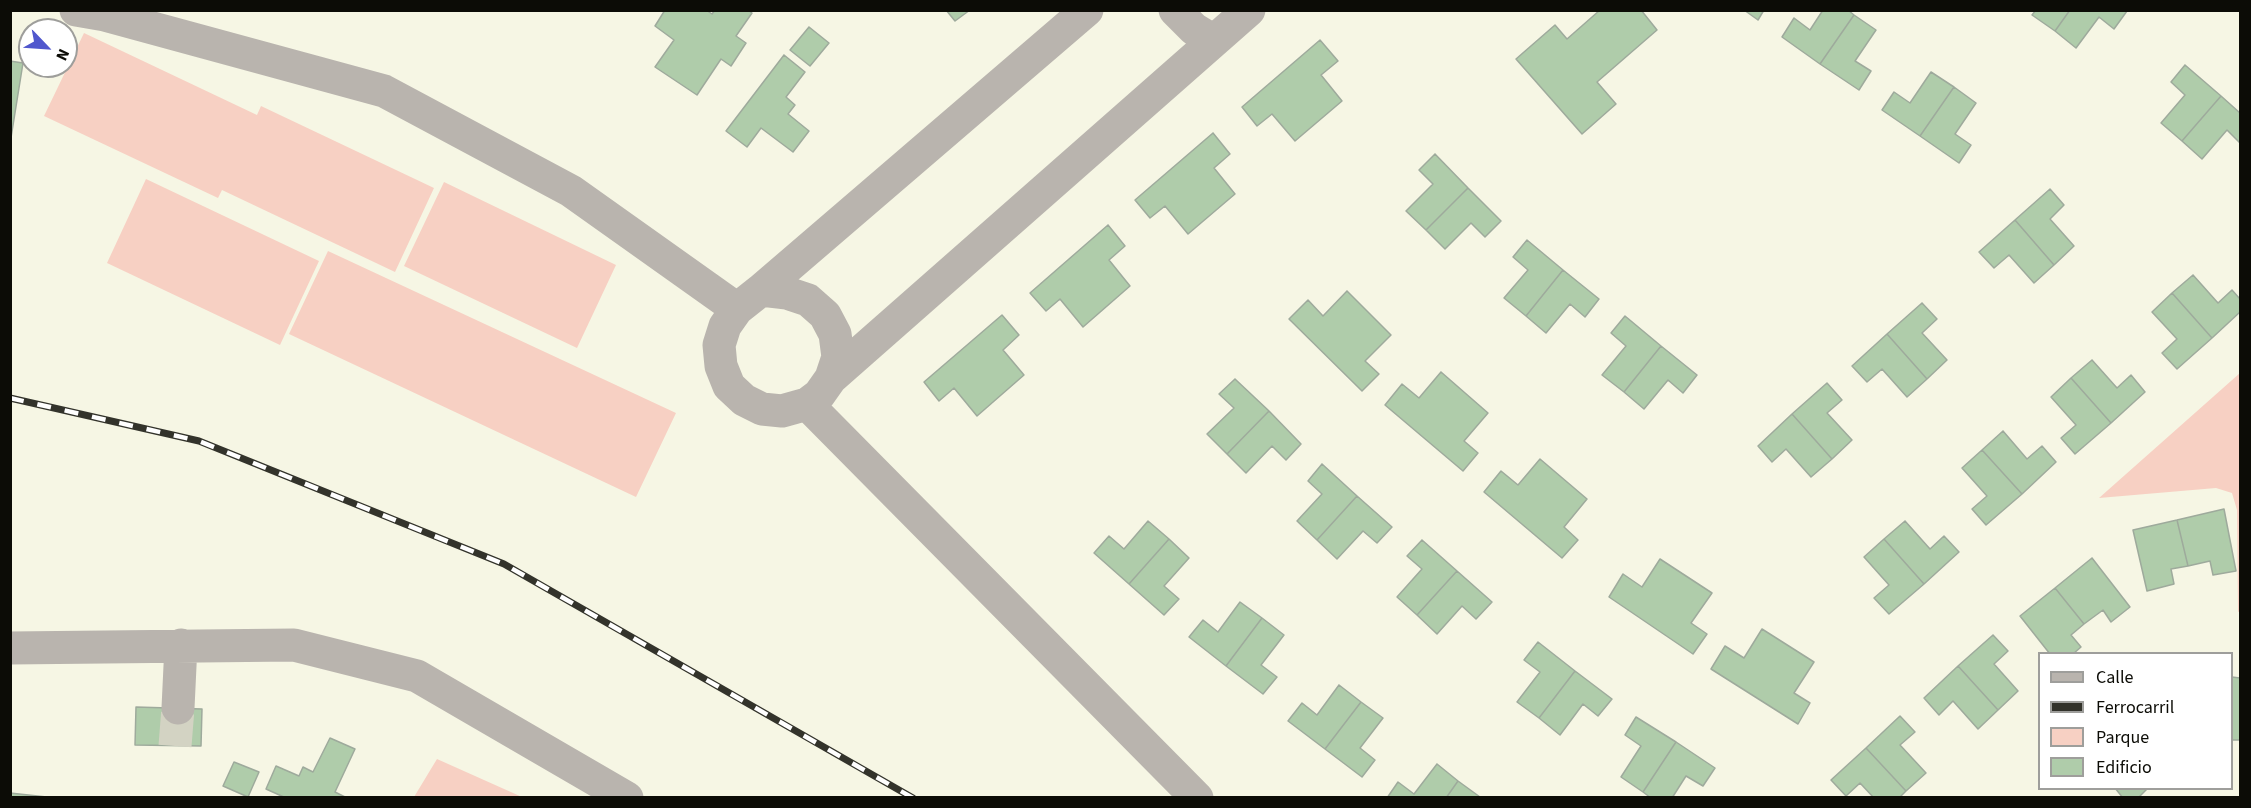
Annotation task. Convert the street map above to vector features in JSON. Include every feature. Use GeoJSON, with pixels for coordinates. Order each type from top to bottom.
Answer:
{"type":"FeatureCollection","features":[{"type":"Feature","properties":{"kind":"street"},"geometry":{"type":"LineString","coordinates":[[76,10],[105,15],[384,91],[571,191],[749,300],[787,293],[808,300],[825,315],[835,334],[838,357],[831,378]]}},
{"type":"Feature","properties":{"kind":"street"},"geometry":{"type":"LineString","coordinates":[[1087,10],[749,300],[725,326],[719,345],[721,366],[729,386],[744,400],[762,409],[782,411],[807,404],[819,394],[831,378],[1249,10]]}},
{"type":"Feature","properties":{"kind":"street"},"geometry":{"type":"LineString","coordinates":[[1175,10],[1194,29],[1214,42]]}},
{"type":"Feature","properties":{"kind":"street"},"geometry":{"type":"LineString","coordinates":[[807,404],[1197,798]]}},
{"type":"Feature","properties":{"kind":"street"},"geometry":{"type":"LineString","coordinates":[[178,708],[181,645]]}},
{"type":"Feature","properties":{"kind":"street"},"geometry":{"type":"LineString","coordinates":[[10,648],[294,645],[417,676],[627,798]]}},
{"type":"Feature","properties":{"kind":"green space"},"geometry":{"type":"Polygon","coordinates":[[[84,33],[257,115],[261,106],[434,188],[395,272],[222,190],[218,198],[44,116],[62,78],[78,78],[78,45],[84,33]]]}},
{"type":"Feature","properties":{"kind":"green space"},"geometry":{"type":"Polygon","coordinates":[[[146,179],[319,261],[280,345],[107,263],[146,179]]]}},
{"type":"Feature","properties":{"kind":"green space"},"geometry":{"type":"Polygon","coordinates":[[[444,182],[616,265],[577,348],[404,266],[444,182]]]}},
{"type":"Feature","properties":{"kind":"green space"},"geometry":{"type":"Polygon","coordinates":[[[328,251],[676,413],[636,497],[289,334],[328,251]]]}},
{"type":"Feature","properties":{"kind":"green space"},"geometry":{"type":"Polygon","coordinates":[[[2240,373],[2240,611],[2238,612],[2237,510],[2232,493],[2216,488],[2099,498],[2240,373]]]}},
{"type":"Feature","properties":{"kind":"green space"},"geometry":{"type":"Polygon","coordinates":[[[437,759],[522,797],[414,797],[437,759]]]}},
{"type":"Feature","properties":{"kind":"building"},"geometry":{"type":"Polygon","coordinates":[[[665,10],[706,10],[712,14],[715,10],[748,10],[752,13],[736,36],[746,43],[731,66],[721,59],[697,95],[655,67],[674,40],[655,26],[665,10]]]}},
{"type":"Feature","properties":{"kind":"building"},"geometry":{"type":"Polygon","coordinates":[[[946,10],[970,10],[955,21],[946,10]]]}},
{"type":"Feature","properties":{"kind":"building"},"geometry":{"type":"Polygon","coordinates":[[[1600,10],[1641,10],[1657,30],[1597,82],[1616,104],[1582,134],[1516,59],[1555,25],[1567,39],[1600,10]]]}},
{"type":"Feature","properties":{"kind":"building"},"geometry":{"type":"Polygon","coordinates":[[[1744,10],[1764,10],[1758,20],[1744,10]]]}},
{"type":"Feature","properties":{"kind":"building"},"geometry":{"type":"Polygon","coordinates":[[[1823,10],[1848,10],[1854,15],[1820,64],[1782,37],[1794,18],[1810,30],[1823,10]]]}},
{"type":"Feature","properties":{"kind":"building"},"geometry":{"type":"Polygon","coordinates":[[[2036,10],[2070,10],[2055,31],[2032,15],[2036,10]]]}},
{"type":"Feature","properties":{"kind":"building"},"geometry":{"type":"Polygon","coordinates":[[[2070,10],[2127,11],[2114,29],[2099,17],[2076,48],[2055,31],[2070,10]]]}},
{"type":"Feature","properties":{"kind":"building"},"geometry":{"type":"Polygon","coordinates":[[[1854,15],[1876,30],[1855,61],[1871,71],[1859,90],[1820,64],[1854,15]]]}},
{"type":"Feature","properties":{"kind":"building"},"geometry":{"type":"Polygon","coordinates":[[[809,27],[829,43],[810,66],[790,50],[809,27]]]}},
{"type":"Feature","properties":{"kind":"building"},"geometry":{"type":"Polygon","coordinates":[[[1320,40],[1338,61],[1321,75],[1342,101],[1295,141],[1272,114],[1257,126],[1242,107],[1320,40]]]}},
{"type":"Feature","properties":{"kind":"building"},"geometry":{"type":"Polygon","coordinates":[[[784,55],[805,72],[786,97],[795,105],[788,114],[809,131],[793,152],[761,128],[747,147],[726,131],[784,55]]]}},
{"type":"Feature","properties":{"kind":"building"},"geometry":{"type":"Polygon","coordinates":[[[10,61],[18,62],[18,78],[21,78],[10,144],[10,61]]]}},
{"type":"Feature","properties":{"kind":"building"},"geometry":{"type":"Polygon","coordinates":[[[2185,65],[2221,96],[2182,141],[2161,123],[2185,95],[2171,82],[2185,65]]]}},
{"type":"Feature","properties":{"kind":"building"},"geometry":{"type":"Polygon","coordinates":[[[1931,72],[1954,87],[1920,136],[1882,110],[1894,92],[1910,103],[1931,72]]]}},
{"type":"Feature","properties":{"kind":"building"},"geometry":{"type":"Polygon","coordinates":[[[1954,87],[1976,103],[1955,134],[1971,145],[1959,163],[1920,136],[1954,87]]]}},
{"type":"Feature","properties":{"kind":"building"},"geometry":{"type":"Polygon","coordinates":[[[2221,96],[2240,113],[2240,143],[2227,130],[2202,159],[2182,141],[2221,96]]]}},
{"type":"Feature","properties":{"kind":"building"},"geometry":{"type":"Polygon","coordinates":[[[1213,133],[1230,154],[1214,168],[1235,194],[1188,234],[1165,206],[1150,218],[1135,200],[1213,133]]]}},
{"type":"Feature","properties":{"kind":"building"},"geometry":{"type":"Polygon","coordinates":[[[1435,154],[1468,188],[1426,230],[1406,211],[1433,184],[1419,170],[1435,154]]]}},
{"type":"Feature","properties":{"kind":"building"},"geometry":{"type":"Polygon","coordinates":[[[1468,188],[1501,221],[1485,237],[1471,223],[1445,249],[1426,230],[1468,188]]]}},
{"type":"Feature","properties":{"kind":"building"},"geometry":{"type":"Polygon","coordinates":[[[2050,189],[2064,205],[2050,219],[2074,246],[2054,265],[2015,220],[2050,189]]]}},
{"type":"Feature","properties":{"kind":"building"},"geometry":{"type":"Polygon","coordinates":[[[2015,220],[2054,265],[2034,283],[2009,255],[1994,268],[1979,252],[2015,220]]]}},
{"type":"Feature","properties":{"kind":"building"},"geometry":{"type":"Polygon","coordinates":[[[1108,225],[1125,246],[1109,260],[1130,286],[1083,327],[1060,299],[1046,311],[1030,293],[1108,225]]]}},
{"type":"Feature","properties":{"kind":"building"},"geometry":{"type":"Polygon","coordinates":[[[1527,240],[1563,270],[1526,316],[1504,298],[1528,270],[1513,257],[1527,240]]]}},
{"type":"Feature","properties":{"kind":"building"},"geometry":{"type":"Polygon","coordinates":[[[1563,270],[1599,299],[1585,317],[1570,304],[1546,333],[1526,316],[1563,270]]]}},
{"type":"Feature","properties":{"kind":"building"},"geometry":{"type":"Polygon","coordinates":[[[2193,275],[2218,303],[2232,290],[2240,299],[2240,312],[2212,338],[2172,293],[2193,275]]]}},
{"type":"Feature","properties":{"kind":"building"},"geometry":{"type":"Polygon","coordinates":[[[1347,291],[1391,335],[1365,361],[1379,374],[1362,391],[1289,319],[1308,300],[1323,316],[1347,291]]]}},
{"type":"Feature","properties":{"kind":"building"},"geometry":{"type":"Polygon","coordinates":[[[2172,293],[2212,338],[2177,369],[2162,353],[2177,339],[2152,312],[2172,293]]]}},
{"type":"Feature","properties":{"kind":"building"},"geometry":{"type":"Polygon","coordinates":[[[1922,303],[1937,319],[1922,333],[1947,360],[1927,379],[1887,334],[1922,303]]]}},
{"type":"Feature","properties":{"kind":"building"},"geometry":{"type":"Polygon","coordinates":[[[1002,315],[1019,335],[1003,350],[1024,375],[977,416],[954,388],[939,401],[924,382],[1002,315]]]}},
{"type":"Feature","properties":{"kind":"building"},"geometry":{"type":"Polygon","coordinates":[[[1625,316],[1661,346],[1624,392],[1602,375],[1626,346],[1611,333],[1625,316]]]}},
{"type":"Feature","properties":{"kind":"building"},"geometry":{"type":"Polygon","coordinates":[[[1887,334],[1927,379],[1907,397],[1882,369],[1867,382],[1852,366],[1887,334]]]}},
{"type":"Feature","properties":{"kind":"building"},"geometry":{"type":"Polygon","coordinates":[[[1661,346],[1697,375],[1683,393],[1668,380],[1644,409],[1624,392],[1661,346]]]}},
{"type":"Feature","properties":{"kind":"building"},"geometry":{"type":"Polygon","coordinates":[[[2092,360],[2117,388],[2131,375],[2145,392],[2111,423],[2071,378],[2092,360]]]}},
{"type":"Feature","properties":{"kind":"building"},"geometry":{"type":"Polygon","coordinates":[[[1441,372],[1488,413],[1464,441],[1478,453],[1463,471],[1385,405],[1402,384],[1419,398],[1441,372]]]}},
{"type":"Feature","properties":{"kind":"building"},"geometry":{"type":"Polygon","coordinates":[[[2071,378],[2111,423],[2075,454],[2061,438],[2076,425],[2051,397],[2071,378]]]}},
{"type":"Feature","properties":{"kind":"building"},"geometry":{"type":"Polygon","coordinates":[[[1235,379],[1269,411],[1227,454],[1207,434],[1234,408],[1219,394],[1235,379]]]}},
{"type":"Feature","properties":{"kind":"building"},"geometry":{"type":"Polygon","coordinates":[[[1827,383],[1842,400],[1827,413],[1852,440],[1832,459],[1792,414],[1827,383]]]}},
{"type":"Feature","properties":{"kind":"building"},"geometry":{"type":"Polygon","coordinates":[[[1269,411],[1301,444],[1286,460],[1272,446],[1246,473],[1227,454],[1269,411]]]}},
{"type":"Feature","properties":{"kind":"building"},"geometry":{"type":"Polygon","coordinates":[[[1792,414],[1832,459],[1811,477],[1786,449],[1772,462],[1758,446],[1792,414]]]}},
{"type":"Feature","properties":{"kind":"building"},"geometry":{"type":"Polygon","coordinates":[[[2003,431],[2027,459],[2042,446],[2056,462],[2022,494],[1982,450],[2003,431]]]}},
{"type":"Feature","properties":{"kind":"building"},"geometry":{"type":"Polygon","coordinates":[[[1982,450],[2022,494],[1986,525],[1972,509],[1987,496],[1962,468],[1982,450]]]}},
{"type":"Feature","properties":{"kind":"building"},"geometry":{"type":"Polygon","coordinates":[[[1540,459],[1587,499],[1564,527],[1578,540],[1562,558],[1484,492],[1501,471],[1518,485],[1540,459]]]}},
{"type":"Feature","properties":{"kind":"building"},"geometry":{"type":"Polygon","coordinates":[[[1322,464],[1357,496],[1317,540],[1297,521],[1322,494],[1308,481],[1322,464]]]}},
{"type":"Feature","properties":{"kind":"building"},"geometry":{"type":"Polygon","coordinates":[[[1357,496],[1392,527],[1377,543],[1363,531],[1337,559],[1317,540],[1357,496]]]}},
{"type":"Feature","properties":{"kind":"building"},"geometry":{"type":"Polygon","coordinates":[[[2224,509],[2236,571],[2213,575],[2210,561],[2188,566],[2177,520],[2224,509]]]}},
{"type":"Feature","properties":{"kind":"building"},"geometry":{"type":"Polygon","coordinates":[[[2177,520],[2188,566],[2171,569],[2174,584],[2147,591],[2133,530],[2177,520]]]}},
{"type":"Feature","properties":{"kind":"building"},"geometry":{"type":"Polygon","coordinates":[[[1148,521],[1169,539],[1129,584],[1094,553],[1109,536],[1124,549],[1148,521]]]}},
{"type":"Feature","properties":{"kind":"building"},"geometry":{"type":"Polygon","coordinates":[[[1905,521],[1930,549],[1944,536],[1959,552],[1924,584],[1884,539],[1905,521]]]}},
{"type":"Feature","properties":{"kind":"building"},"geometry":{"type":"Polygon","coordinates":[[[1169,539],[1189,558],[1164,586],[1179,599],[1164,615],[1129,584],[1169,539]]]}},
{"type":"Feature","properties":{"kind":"building"},"geometry":{"type":"Polygon","coordinates":[[[1884,539],[1924,584],[1889,614],[1874,598],[1889,585],[1864,557],[1884,539]]]}},
{"type":"Feature","properties":{"kind":"building"},"geometry":{"type":"Polygon","coordinates":[[[1422,540],[1457,571],[1417,615],[1397,597],[1422,569],[1407,556],[1422,540]]]}},
{"type":"Feature","properties":{"kind":"building"},"geometry":{"type":"Polygon","coordinates":[[[2092,558],[2130,607],[2111,622],[2103,610],[2084,624],[2055,588],[2092,558]]]}},
{"type":"Feature","properties":{"kind":"building"},"geometry":{"type":"Polygon","coordinates":[[[1660,559],[1712,593],[1691,623],[1707,634],[1693,654],[1609,597],[1623,574],[1642,587],[1660,559]]]}},
{"type":"Feature","properties":{"kind":"building"},"geometry":{"type":"Polygon","coordinates":[[[1457,571],[1492,602],[1476,619],[1462,606],[1437,634],[1417,615],[1457,571]]]}},
{"type":"Feature","properties":{"kind":"building"},"geometry":{"type":"Polygon","coordinates":[[[2055,588],[2084,624],[2071,635],[2081,647],[2075,652],[2048,652],[2020,616],[2055,588]]]}},
{"type":"Feature","properties":{"kind":"building"},"geometry":{"type":"Polygon","coordinates":[[[1240,602],[1262,618],[1226,666],[1189,637],[1203,620],[1218,632],[1240,602]]]}},
{"type":"Feature","properties":{"kind":"building"},"geometry":{"type":"Polygon","coordinates":[[[1262,618],[1284,635],[1261,665],[1277,677],[1263,694],[1226,666],[1262,618]]]}},
{"type":"Feature","properties":{"kind":"building"},"geometry":{"type":"Polygon","coordinates":[[[1762,629],[1814,662],[1794,693],[1810,703],[1798,724],[1711,669],[1725,646],[1744,658],[1762,629]]]}},
{"type":"Feature","properties":{"kind":"building"},"geometry":{"type":"Polygon","coordinates":[[[1993,635],[2008,651],[1994,664],[2018,691],[1998,710],[1958,666],[1993,635]]]}},
{"type":"Feature","properties":{"kind":"building"},"geometry":{"type":"Polygon","coordinates":[[[1538,642],[1575,671],[1539,718],[1517,702],[1540,672],[1524,660],[1538,642]]]}},
{"type":"Feature","properties":{"kind":"building"},"geometry":{"type":"Polygon","coordinates":[[[1958,666],[1998,710],[1978,729],[1953,701],[1939,715],[1924,698],[1958,666]]]}},
{"type":"Feature","properties":{"kind":"building"},"geometry":{"type":"Polygon","coordinates":[[[1575,671],[1612,699],[1598,716],[1583,704],[1560,735],[1539,718],[1575,671]]]}},
{"type":"Feature","properties":{"kind":"building"},"geometry":{"type":"Polygon","coordinates":[[[2233,677],[2240,678],[2240,740],[2233,740],[2233,677]]]}},
{"type":"Feature","properties":{"kind":"building"},"geometry":{"type":"Polygon","coordinates":[[[1339,685],[1361,702],[1325,749],[1288,721],[1302,703],[1317,715],[1339,685]]]}},
{"type":"Feature","properties":{"kind":"building"},"geometry":{"type":"Polygon","coordinates":[[[1361,702],[1383,718],[1360,748],[1375,760],[1362,777],[1325,749],[1361,702]]]}},
{"type":"Feature","properties":{"kind":"building"},"geometry":{"type":"Polygon","coordinates":[[[136,707],[202,709],[201,746],[135,745],[136,707]]]}},
{"type":"Feature","properties":{"kind":"building"},"geometry":{"type":"Polygon","coordinates":[[[1900,716],[1915,732],[1900,745],[1926,773],[1906,791],[1866,748],[1900,716]]]}},
{"type":"Feature","properties":{"kind":"building"},"geometry":{"type":"Polygon","coordinates":[[[1636,717],[1676,742],[1643,792],[1621,777],[1641,746],[1625,735],[1636,717]]]}},
{"type":"Feature","properties":{"kind":"building"},"geometry":{"type":"Polygon","coordinates":[[[330,738],[355,749],[335,792],[347,798],[286,798],[266,789],[276,766],[299,776],[303,767],[313,772],[330,738]]]}},
{"type":"Feature","properties":{"kind":"building"},"geometry":{"type":"Polygon","coordinates":[[[1676,742],[1715,768],[1703,786],[1686,776],[1672,798],[1651,798],[1643,792],[1676,742]]]}},
{"type":"Feature","properties":{"kind":"building"},"geometry":{"type":"Polygon","coordinates":[[[1866,748],[1906,791],[1899,798],[1874,798],[1860,783],[1846,796],[1831,780],[1866,748]]]}},
{"type":"Feature","properties":{"kind":"building"},"geometry":{"type":"Polygon","coordinates":[[[234,762],[259,772],[248,797],[223,786],[234,762]]]}},
{"type":"Feature","properties":{"kind":"building"},"geometry":{"type":"Polygon","coordinates":[[[1437,764],[1458,781],[1446,798],[1387,798],[1398,782],[1414,794],[1437,764]]]}},
{"type":"Feature","properties":{"kind":"building"},"geometry":{"type":"Polygon","coordinates":[[[1458,781],[1480,797],[1446,798],[1458,781]]]}},
{"type":"Feature","properties":{"kind":"building"},"geometry":{"type":"Polygon","coordinates":[[[2117,790],[2146,790],[2138,798],[2123,798],[2117,790]]]}},
{"type":"Feature","properties":{"kind":"building"},"geometry":{"type":"Polygon","coordinates":[[[10,793],[56,798],[10,798],[10,793]]]}},
{"type":"Feature","properties":{"kind":"tunnel"},"geometry":{"type":"LineString","coordinates":[[175,746],[178,708]]}},
{"type":"Feature","properties":{"kind":"railway"},"geometry":{"type":"LineString","coordinates":[[10,398],[199,441],[504,564],[913,798]]}}]}
